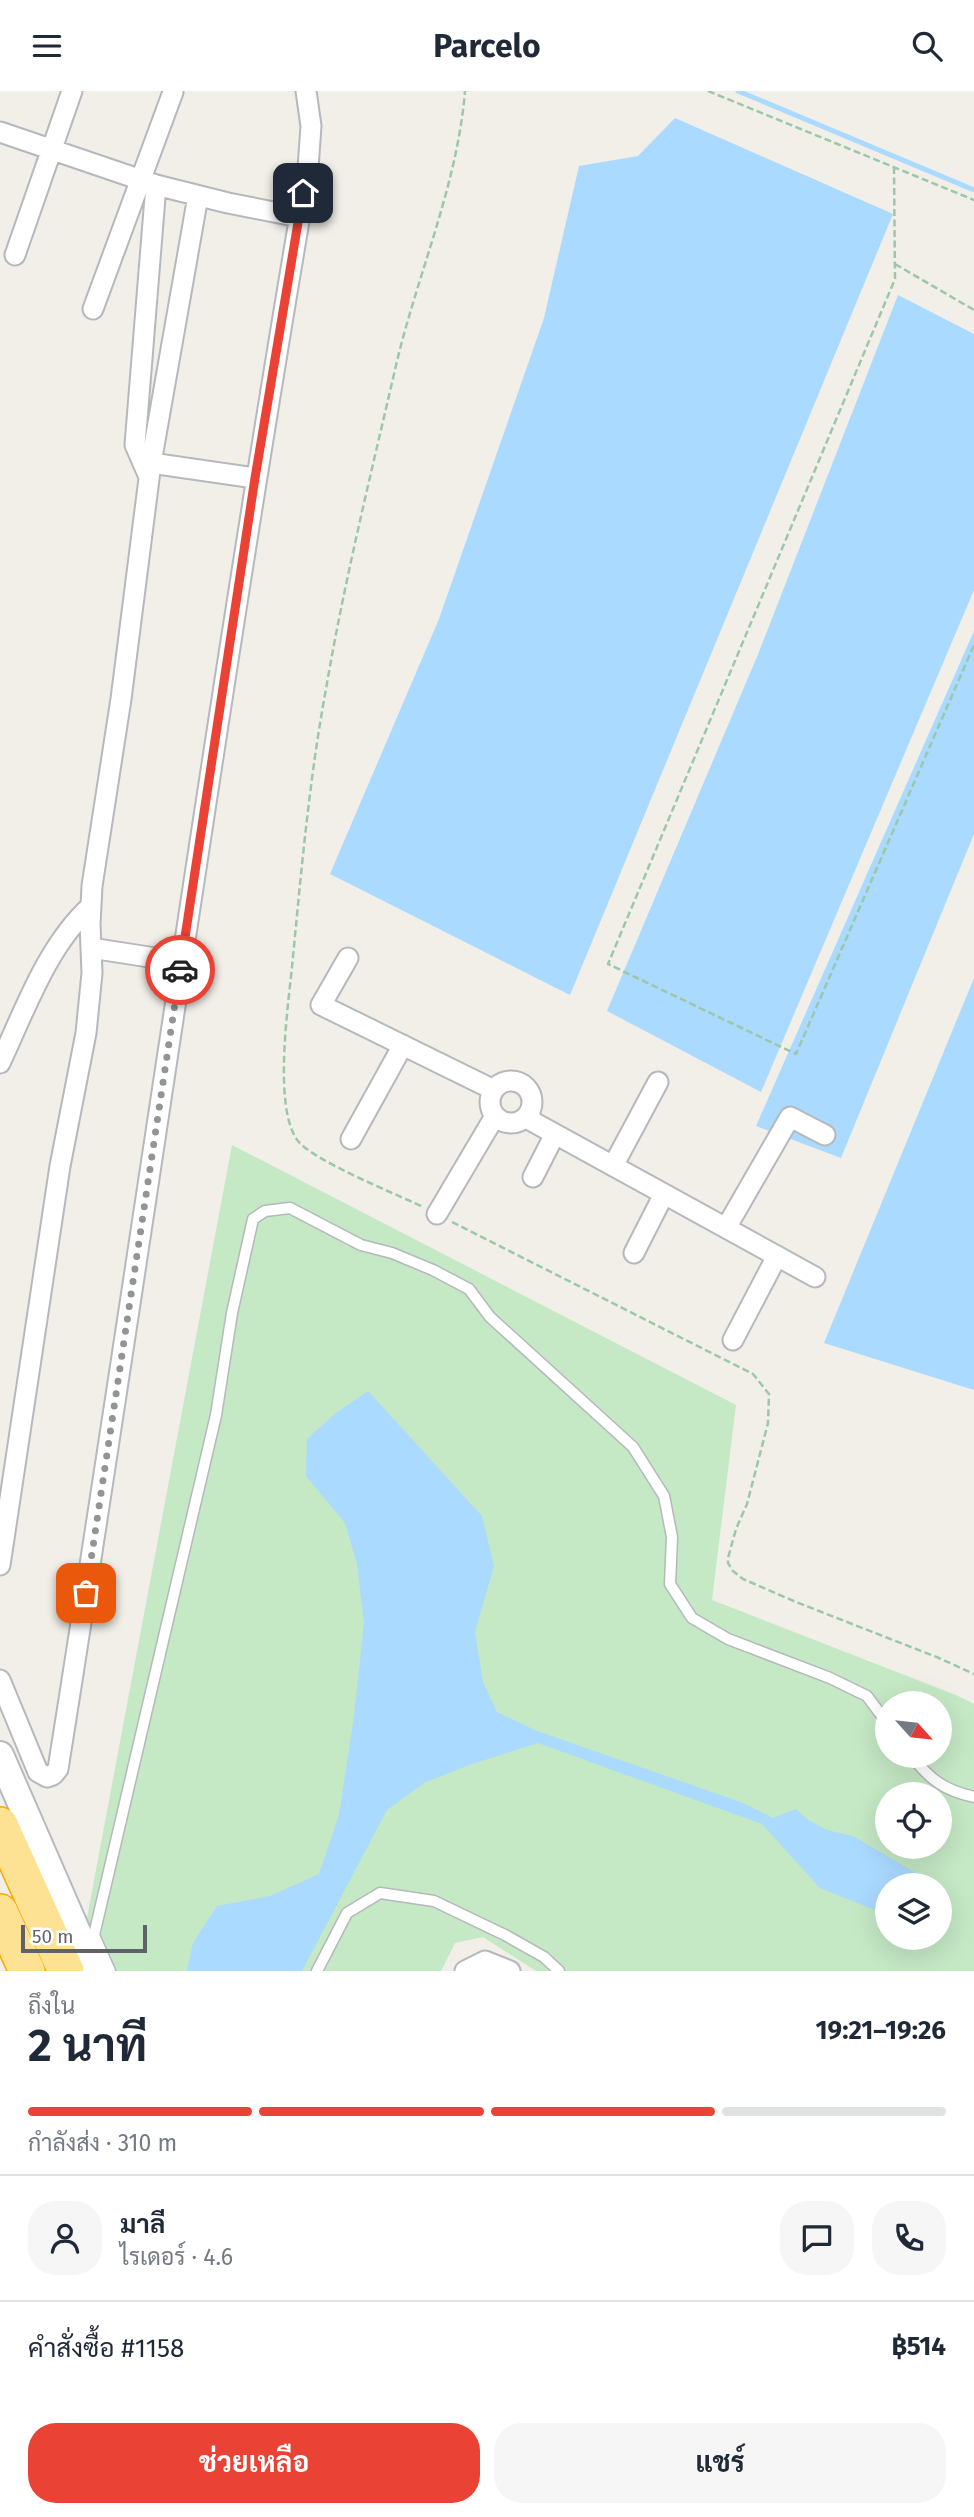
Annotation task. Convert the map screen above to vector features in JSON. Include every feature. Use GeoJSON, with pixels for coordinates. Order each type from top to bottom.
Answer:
{"type":"FeatureCollection","features":[{"type":"Feature","properties":{"kind":"highway"},"geometry":{"type":"LineString","coordinates":[[0,1825],[66,1971]]}},
{"type":"Feature","properties":{"kind":"highway"},"geometry":{"type":"LineString","coordinates":[[0,1912],[27,1971]]}},
{"type":"Feature","properties":{"kind":"main road"},"geometry":{"type":"LineString","coordinates":[[0,1755],[94,1971]]}},
{"type":"Feature","properties":{"kind":"street"},"geometry":{"type":"LineString","coordinates":[[15,255],[72,91]]}},
{"type":"Feature","properties":{"kind":"street"},"geometry":{"type":"LineString","coordinates":[[0,1680],[38,1772],[47,1777],[54,1775],[58,1769],[98,1517],[255,478],[310,152],[311,126],[306,91]]}},
{"type":"Feature","properties":{"kind":"street"},"geometry":{"type":"LineString","coordinates":[[93,309],[148,182],[173,92]]}},
{"type":"Feature","properties":{"kind":"street"},"geometry":{"type":"LineString","coordinates":[[0,132],[148,182],[198,196],[299,217]]}},
{"type":"Feature","properties":{"kind":"street"},"geometry":{"type":"LineString","coordinates":[[148,182],[135,445],[151,471]]}},
{"type":"Feature","properties":{"kind":"street"},"geometry":{"type":"LineString","coordinates":[[0,1565],[60,1166],[86,1033],[92,973],[91,906],[151,471],[198,196]]}},
{"type":"Feature","properties":{"kind":"street"},"geometry":{"type":"LineString","coordinates":[[151,471],[255,478]]}},
{"type":"Feature","properties":{"kind":"street"},"geometry":{"type":"LineString","coordinates":[[0,1063],[51,959],[71,928],[91,906]]}},
{"type":"Feature","properties":{"kind":"street"},"geometry":{"type":"LineString","coordinates":[[91,948],[181,962]]}},
{"type":"Feature","properties":{"kind":"street"},"geometry":{"type":"LineString","coordinates":[[348,958],[321,1005],[494,1090]]}},
{"type":"Feature","properties":{"kind":"street"},"geometry":{"type":"LineString","coordinates":[[351,1139],[403,1045]]}},
{"type":"Feature","properties":{"kind":"street"},"geometry":{"type":"LineString","coordinates":[[513,1080],[526,1086],[530,1092],[532,1106],[526,1118],[520,1122],[506,1123],[495,1116],[490,1104],[494,1090],[505,1081],[513,1080]]}},
{"type":"Feature","properties":{"kind":"street"},"geometry":{"type":"LineString","coordinates":[[613,1166],[658,1082]]}},
{"type":"Feature","properties":{"kind":"street"},"geometry":{"type":"LineString","coordinates":[[437,1214],[495,1116]]}},
{"type":"Feature","properties":{"kind":"street"},"geometry":{"type":"LineString","coordinates":[[726,1228],[790,1117],[825,1135]]}},
{"type":"Feature","properties":{"kind":"street"},"geometry":{"type":"LineString","coordinates":[[526,1118],[815,1277]]}},
{"type":"Feature","properties":{"kind":"street"},"geometry":{"type":"LineString","coordinates":[[533,1177],[555,1134]]}},
{"type":"Feature","properties":{"kind":"street"},"geometry":{"type":"LineString","coordinates":[[634,1253],[664,1194]]}},
{"type":"Feature","properties":{"kind":"street"},"geometry":{"type":"LineString","coordinates":[[733,1340],[777,1256]]}},
{"type":"Feature","properties":{"kind":"street"},"geometry":{"type":"LineString","coordinates":[[465,1971],[485,1961],[510,1971]]}},
{"type":"Feature","properties":{"kind":"lane"},"geometry":{"type":"LineString","coordinates":[[110,1971],[94,1935],[216,1415],[232,1313],[253,1219],[265,1211],[290,1207],[361,1245],[392,1253],[469,1289],[490,1317],[634,1447],[664,1496],[672,1537],[670,1584],[692,1618],[728,1639],[830,1678],[867,1696],[875,1707]]}},
{"type":"Feature","properties":{"kind":"lane"},"geometry":{"type":"LineString","coordinates":[[921,1768],[948,1791],[974,1797]]}},
{"type":"Feature","properties":{"kind":"lane"},"geometry":{"type":"LineString","coordinates":[[317,1971],[347,1913],[380,1893],[434,1901],[506,1935],[544,1957],[559,1971]]}},
{"type":"Feature","properties":{"kind":"path"},"geometry":{"type":"LineString","coordinates":[[465,91],[448,186],[395,369],[325,691],[305,835],[283,1058],[288,1116],[297,1140],[324,1159],[753,1374],[769,1394],[768,1423],[747,1504],[730,1549],[728,1563],[733,1571],[743,1579],[796,1602],[974,1674]]}},
{"type":"Feature","properties":{"kind":"path"},"geometry":{"type":"LineString","coordinates":[[708,91],[974,200]]}},
{"type":"Feature","properties":{"kind":"path"},"geometry":{"type":"LineString","coordinates":[[894,167],[895,279],[608,964],[796,1054],[974,645]]}},
{"type":"Feature","properties":{"kind":"path"},"geometry":{"type":"LineString","coordinates":[[895,264],[974,310]]}},
{"type":"Feature","properties":{"kind":"green space"},"geometry":{"type":"Polygon","coordinates":[[[232,1145],[736,1405],[712,1600],[946,1691],[875,1691],[875,1768],[952,1768],[952,1693],[974,1704],[974,1971],[536,1971],[483,1937],[455,1943],[441,1971],[77,1971],[232,1145]]]}},
{"type":"Feature","properties":{"kind":"water"},"geometry":{"type":"Polygon","coordinates":[[[675,118],[893,214],[570,995],[330,874],[439,619],[544,318],[579,166],[638,156],[675,118]]]}},
{"type":"Feature","properties":{"kind":"water"},"geometry":{"type":"Polygon","coordinates":[[[898,295],[974,334],[974,590],[761,1092],[607,1011],[759,652],[898,295]]]}},
{"type":"Feature","properties":{"kind":"water"},"geometry":{"type":"Polygon","coordinates":[[[974,631],[974,834],[841,1158],[756,1126],[974,631]]]}},
{"type":"Feature","properties":{"kind":"water"},"geometry":{"type":"Polygon","coordinates":[[[974,978],[974,1390],[824,1343],[974,978]]]}},
{"type":"Feature","properties":{"kind":"water"},"geometry":{"type":"Polygon","coordinates":[[[368,1391],[482,1516],[494,1566],[475,1632],[483,1682],[497,1712],[537,1731],[743,1803],[773,1818],[796,1809],[808,1820],[827,1830],[853,1836],[875,1849],[875,1859],[892,1859],[916,1873],[875,1873],[875,1910],[820,1888],[762,1824],[538,1743],[424,1783],[387,1810],[302,1971],[187,1971],[193,1943],[217,1906],[270,1896],[319,1874],[339,1815],[364,1623],[357,1564],[345,1523],[306,1476],[307,1439],[336,1413],[368,1391]]]}},
{"type":"Feature","properties":{"kind":"waterway"},"geometry":{"type":"LineString","coordinates":[[738,91],[974,190]]}},
{"type":"Feature","properties":{"kind":"way so far"},"geometry":{"type":"LineString","coordinates":[[86,1593],[180,970]]}},
{"type":"Feature","properties":{"kind":"route"},"geometry":{"type":"LineString","coordinates":[[180,970],[255,478],[303,193]]}}]}
